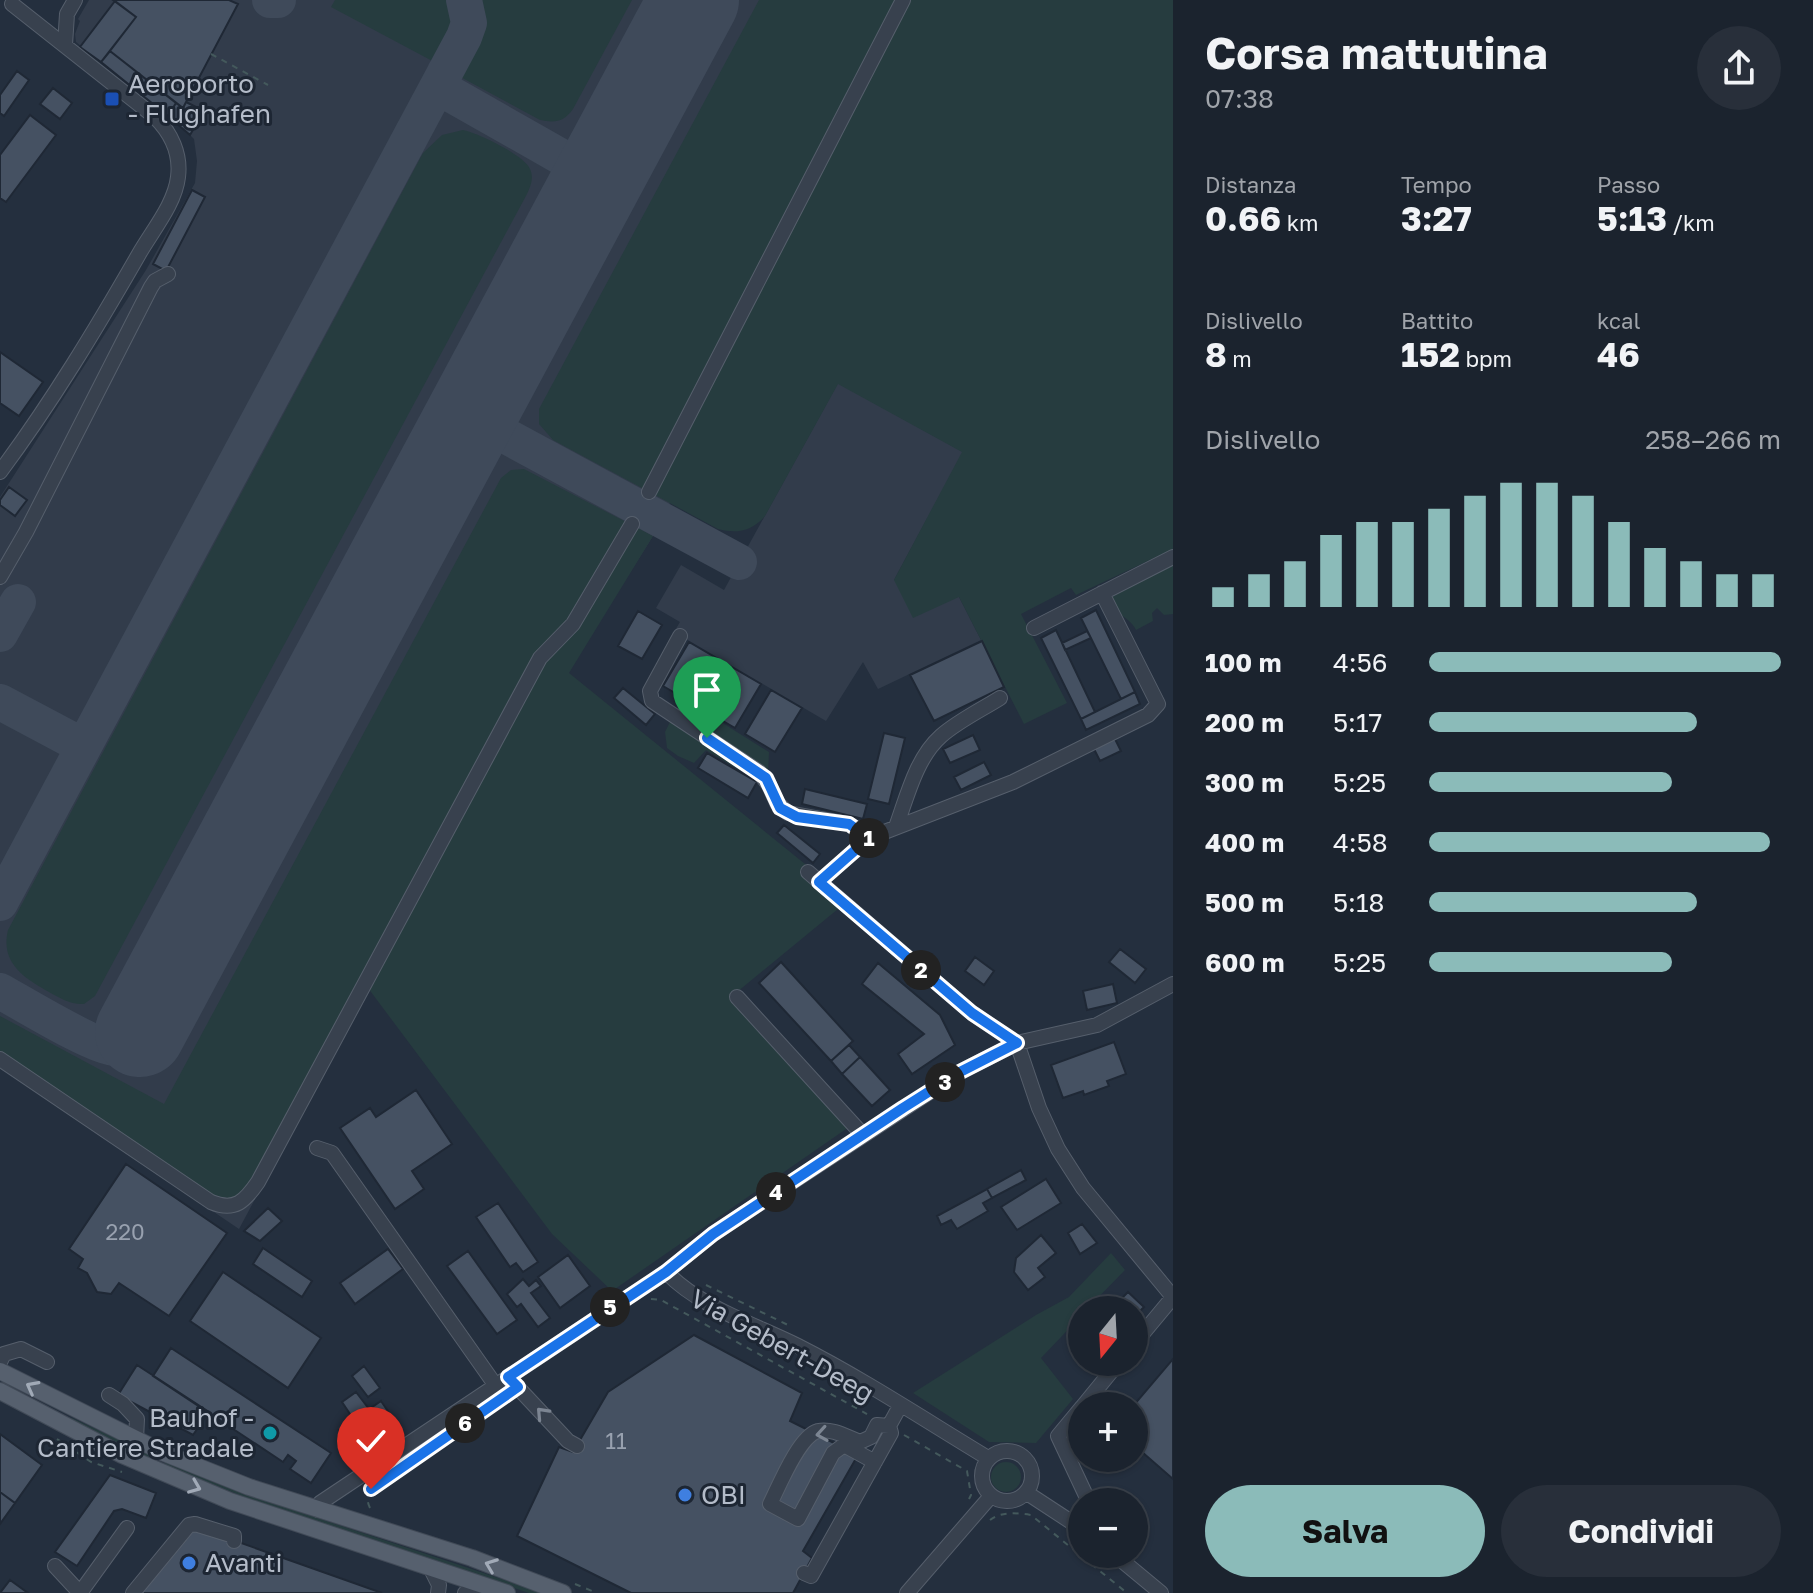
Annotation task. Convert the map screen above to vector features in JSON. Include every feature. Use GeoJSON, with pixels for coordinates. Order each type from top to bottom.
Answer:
{"type":"FeatureCollection","features":[{"type":"Feature","properties":{"kind":"main road"},"geometry":{"type":"LineString","coordinates":[[0,1371],[136,1439],[249,1487],[567,1588]]}},
{"type":"Feature","properties":{"kind":"main road"},"geometry":{"type":"LineString","coordinates":[[0,1391],[98,1443],[218,1496],[507,1593]]}},
{"type":"Feature","properties":{"kind":"street"},"geometry":{"type":"LineString","coordinates":[[65,45],[66,7],[75,0]]}},
{"type":"Feature","properties":{"kind":"street"},"geometry":{"type":"LineString","coordinates":[[649,492],[903,0]]}},
{"type":"Feature","properties":{"kind":"street"},"geometry":{"type":"LineString","coordinates":[[0,472],[83,352],[173,196],[179,175],[176,149],[163,125],[12,4]]}},
{"type":"Feature","properties":{"kind":"street"},"geometry":{"type":"LineString","coordinates":[[0,577],[151,287],[168,274]]}},
{"type":"Feature","properties":{"kind":"street"},"geometry":{"type":"LineString","coordinates":[[0,1059],[211,1202],[231,1207],[243,1202],[258,1182],[540,658],[573,624],[632,524]]}},
{"type":"Feature","properties":{"kind":"street"},"geometry":{"type":"LineString","coordinates":[[1034,628],[1173,557]]}},
{"type":"Feature","properties":{"kind":"street"},"geometry":{"type":"LineString","coordinates":[[1102,593],[1158,704],[1148,715],[1013,782],[869,838],[814,877],[972,1013],[1017,1043],[1039,1108],[1058,1149],[1083,1188],[1173,1297],[1148,1327]]}},
{"type":"Feature","properties":{"kind":"street"},"geometry":{"type":"LineString","coordinates":[[680,636],[650,691],[652,701],[759,772],[766,778],[780,808],[797,817],[849,824],[869,838]]}},
{"type":"Feature","properties":{"kind":"street"},"geometry":{"type":"LineString","coordinates":[[896,827],[921,761],[931,747],[942,735],[1000,698]]}},
{"type":"Feature","properties":{"kind":"street"},"geometry":{"type":"LineString","coordinates":[[318,1510],[320,1503],[666,1272],[713,1234],[960,1072],[1017,1043],[1097,1025],[1173,984]]}},
{"type":"Feature","properties":{"kind":"street"},"geometry":{"type":"LineString","coordinates":[[737,997],[863,1135]]}},
{"type":"Feature","properties":{"kind":"street"},"geometry":{"type":"LineString","coordinates":[[317,1148],[332,1153],[502,1381],[577,1446]]}},
{"type":"Feature","properties":{"kind":"street"},"geometry":{"type":"LineString","coordinates":[[666,1272],[700,1298],[801,1347],[988,1458]]}},
{"type":"Feature","properties":{"kind":"street"},"geometry":{"type":"LineString","coordinates":[[0,1362],[4,1354],[21,1349],[47,1362]]}},
{"type":"Feature","properties":{"kind":"street"},"geometry":{"type":"LineString","coordinates":[[1094,1392],[1107,1376]]}},
{"type":"Feature","properties":{"kind":"street"},"geometry":{"type":"LineString","coordinates":[[109,1395],[137,1419],[136,1439]]}},
{"type":"Feature","properties":{"kind":"street"},"geometry":{"type":"LineString","coordinates":[[804,1573],[811,1576],[891,1433],[889,1426],[900,1406]]}},
{"type":"Feature","properties":{"kind":"street"},"geometry":{"type":"LineString","coordinates":[[1068,1424],[1058,1436],[1068,1457]]}},
{"type":"Feature","properties":{"kind":"street"},"geometry":{"type":"LineString","coordinates":[[875,1462],[844,1445],[833,1453],[798,1519],[770,1504],[805,1438],[818,1431],[836,1432],[860,1442],[871,1437],[877,1425],[889,1426]]}},
{"type":"Feature","properties":{"kind":"street"},"geometry":{"type":"LineString","coordinates":[[1011,1450],[1023,1455],[1031,1465],[1033,1479],[1027,1493],[1004,1502],[991,1496],[983,1485],[981,1472],[988,1458],[998,1451],[1011,1450]]}},
{"type":"Feature","properties":{"kind":"street"},"geometry":{"type":"LineString","coordinates":[[1027,1493],[1068,1520]]}},
{"type":"Feature","properties":{"kind":"street"},"geometry":{"type":"LineString","coordinates":[[907,1593],[991,1496]]}},
{"type":"Feature","properties":{"kind":"street"},"geometry":{"type":"LineString","coordinates":[[133,1593],[189,1525],[234,1536],[234,1541]]}},
{"type":"Feature","properties":{"kind":"street"},"geometry":{"type":"LineString","coordinates":[[55,1566],[80,1593],[127,1528]]}},
{"type":"Feature","properties":{"kind":"street"},"geometry":{"type":"LineString","coordinates":[[430,1567],[439,1585],[438,1593]]}},
{"type":"Feature","properties":{"kind":"street"},"geometry":{"type":"LineString","coordinates":[[1131,1568],[1161,1593]]}},
{"type":"Feature","properties":{"kind":"street"},"geometry":{"type":"LineString","coordinates":[[465,1593],[487,1586]]}},
{"type":"Feature","properties":{"kind":"path"},"geometry":{"type":"LineString","coordinates":[[211,54],[268,85]]}},
{"type":"Feature","properties":{"kind":"path","name":"Via Gebert-Deeg"},"geometry":{"type":"LineString","coordinates":[[645,1301],[661,1300],[804,1377],[967,1471],[971,1495],[967,1503],[977,1512]]}},
{"type":"Feature","properties":{"kind":"path"},"geometry":{"type":"LineString","coordinates":[[371,1510],[368,1495],[384,1478]]}},
{"type":"Feature","properties":{"kind":"path"},"geometry":{"type":"LineString","coordinates":[[977,1512],[989,1521],[995,1516],[1031,1515],[1127,1593]]}},
{"type":"Feature","properties":{"kind":"path"},"geometry":{"type":"LineString","coordinates":[[567,1588],[597,1593]]}},
{"type":"Feature","properties":{"kind":"shaded area"},"geometry":{"type":"Polygon","coordinates":[[[89,0],[930,0],[653,536],[368,988],[239,1229],[0,1067],[0,497],[146,270],[195,183],[197,161],[194,139],[190,135],[76,42],[78,19],[89,0]]]}},
{"type":"Feature","properties":{"kind":"shaded area"},"geometry":{"type":"Polygon","coordinates":[[[838,383],[963,452],[894,580],[959,597],[981,640],[878,689],[863,662],[826,721],[674,632],[680,622],[656,608],[681,565],[724,590],[838,383]]]}},
{"type":"Feature","properties":{"kind":"green space"},"geometry":{"type":"Polygon","coordinates":[[[335,0],[451,0],[459,17],[458,25],[438,64],[331,7],[335,0]]]}},
{"type":"Feature","properties":{"kind":"green space"},"geometry":{"type":"Polygon","coordinates":[[[475,0],[632,0],[573,109],[563,119],[550,121],[540,120],[455,74],[476,29],[475,0]]]}},
{"type":"Feature","properties":{"kind":"green space"},"geometry":{"type":"Polygon","coordinates":[[[759,0],[1173,0],[1173,549],[1076,595],[1071,588],[1021,614],[1067,703],[1024,724],[959,597],[913,618],[894,580],[962,452],[838,384],[765,516],[749,528],[732,531],[718,529],[553,440],[539,424],[539,409],[759,0]]]}},
{"type":"Feature","properties":{"kind":"green space"},"geometry":{"type":"Polygon","coordinates":[[[463,130],[500,145],[526,163],[532,175],[527,194],[95,996],[84,1004],[61,999],[16,968],[8,952],[8,930],[423,153],[442,135],[463,130]]]}},
{"type":"Feature","properties":{"kind":"green space"},"geometry":{"type":"Polygon","coordinates":[[[524,469],[653,536],[569,673],[810,868],[838,909],[731,997],[849,1127],[612,1291],[552,1234],[368,988],[254,1181],[233,1198],[215,1197],[0,1054],[0,1016],[164,1104],[501,478],[511,470],[524,469]]]}},
{"type":"Feature","properties":{"kind":"green space"},"geometry":{"type":"Polygon","coordinates":[[[1173,564],[1173,614],[1164,615],[1157,608],[1152,613],[1153,621],[1136,630],[1115,608],[1112,597],[1173,564]]]}},
{"type":"Feature","properties":{"kind":"green space"},"geometry":{"type":"Polygon","coordinates":[[[689,702],[769,752],[768,774],[754,777],[706,750],[694,763],[667,748],[665,732],[671,720],[691,721],[684,707],[689,702]]]}},
{"type":"Feature","properties":{"kind":"green space"},"geometry":{"type":"Polygon","coordinates":[[[1111,1253],[1125,1270],[1100,1296],[1070,1296],[1111,1253]]]}},
{"type":"Feature","properties":{"kind":"green space"},"geometry":{"type":"Polygon","coordinates":[[[1068,1298],[1068,1330],[1041,1358],[1068,1393],[1068,1405],[1036,1443],[989,1442],[913,1393],[1068,1298]]]}},
{"type":"Feature","properties":{"kind":"green space"},"geometry":{"type":"Polygon","coordinates":[[[72,1418],[156,1457],[155,1460],[70,1420],[72,1418]]]}},
{"type":"Feature","properties":{"kind":"green space"},"geometry":{"type":"Polygon","coordinates":[[[165,1462],[260,1499],[544,1593],[529,1593],[260,1503],[164,1465],[165,1462]]]}},
{"type":"Feature","properties":{"kind":"green space"},"geometry":{"type":"Polygon","coordinates":[[[1006,1462],[1017,1466],[1021,1477],[1017,1488],[1006,1492],[995,1488],[991,1477],[995,1466],[1006,1462]]]}},
{"type":"Feature","properties":{"kind":"building"},"geometry":{"type":"Polygon","coordinates":[[[113,0],[229,0],[238,4],[183,108],[110,51],[136,17],[113,0]]]}},
{"type":"Feature","properties":{"kind":"building"},"geometry":{"type":"Polygon","coordinates":[[[115,1],[136,17],[101,62],[80,47],[115,1]]]}},
{"type":"Feature","properties":{"kind":"building"},"geometry":{"type":"Polygon","coordinates":[[[110,51],[176,103],[168,116],[101,62],[110,51]]]}},
{"type":"Feature","properties":{"kind":"building"},"geometry":{"type":"Polygon","coordinates":[[[17,71],[29,80],[4,116],[0,113],[0,95],[17,71]]]}},
{"type":"Feature","properties":{"kind":"building"},"geometry":{"type":"Polygon","coordinates":[[[53,88],[72,103],[60,119],[40,104],[53,88]]]}},
{"type":"Feature","properties":{"kind":"building"},"geometry":{"type":"Polygon","coordinates":[[[186,102],[204,111],[190,135],[168,116],[176,103],[183,108],[186,102]]]}},
{"type":"Feature","properties":{"kind":"building"},"geometry":{"type":"Polygon","coordinates":[[[30,115],[56,135],[6,202],[0,198],[0,155],[30,115]]]}},
{"type":"Feature","properties":{"kind":"building"},"geometry":{"type":"Polygon","coordinates":[[[192,190],[205,197],[166,271],[153,264],[192,190]]]}},
{"type":"Feature","properties":{"kind":"building"},"geometry":{"type":"Polygon","coordinates":[[[0,352],[43,382],[19,416],[0,403],[0,352]]]}},
{"type":"Feature","properties":{"kind":"building"},"geometry":{"type":"Polygon","coordinates":[[[9,487],[27,500],[15,516],[0,505],[9,487]]]}},
{"type":"Feature","properties":{"kind":"building"},"geometry":{"type":"Polygon","coordinates":[[[1096,610],[1135,692],[1121,699],[1081,618],[1096,610]]]}},
{"type":"Feature","properties":{"kind":"building"},"geometry":{"type":"Polygon","coordinates":[[[638,611],[662,625],[642,659],[618,646],[638,611]]]}},
{"type":"Feature","properties":{"kind":"building"},"geometry":{"type":"Polygon","coordinates":[[[1056,630],[1095,712],[1081,719],[1041,638],[1056,630]]]}},
{"type":"Feature","properties":{"kind":"building"},"geometry":{"type":"Polygon","coordinates":[[[1087,631],[1091,638],[1065,650],[1062,643],[1087,631]]]}},
{"type":"Feature","properties":{"kind":"building"},"geometry":{"type":"Polygon","coordinates":[[[982,641],[1004,687],[934,721],[910,675],[982,641]]]}},
{"type":"Feature","properties":{"kind":"building"},"geometry":{"type":"Polygon","coordinates":[[[689,642],[761,684],[735,728],[663,686],[689,642]]]}},
{"type":"Feature","properties":{"kind":"building"},"geometry":{"type":"Polygon","coordinates":[[[623,688],[655,714],[646,725],[614,698],[623,688]]]}},
{"type":"Feature","properties":{"kind":"building"},"geometry":{"type":"Polygon","coordinates":[[[771,690],[802,708],[775,752],[745,734],[771,690]]]}},
{"type":"Feature","properties":{"kind":"building"},"geometry":{"type":"Polygon","coordinates":[[[1135,692],[1140,704],[1086,730],[1081,719],[1135,692]]]}},
{"type":"Feature","properties":{"kind":"building"},"geometry":{"type":"Polygon","coordinates":[[[884,733],[905,738],[889,804],[868,799],[884,733]]]}},
{"type":"Feature","properties":{"kind":"building"},"geometry":{"type":"Polygon","coordinates":[[[973,735],[980,750],[950,763],[943,749],[973,735]]]}},
{"type":"Feature","properties":{"kind":"building"},"geometry":{"type":"Polygon","coordinates":[[[1114,737],[1121,751],[1100,761],[1093,747],[1114,737]]]}},
{"type":"Feature","properties":{"kind":"building"},"geometry":{"type":"Polygon","coordinates":[[[707,753],[757,782],[748,798],[698,768],[707,753]]]}},
{"type":"Feature","properties":{"kind":"building"},"geometry":{"type":"Polygon","coordinates":[[[984,762],[991,775],[961,790],[954,777],[984,762]]]}},
{"type":"Feature","properties":{"kind":"building"},"geometry":{"type":"Polygon","coordinates":[[[805,789],[867,804],[863,819],[802,804],[805,789]]]}},
{"type":"Feature","properties":{"kind":"building"},"geometry":{"type":"Polygon","coordinates":[[[784,825],[820,854],[813,863],[777,833],[784,825]]]}},
{"type":"Feature","properties":{"kind":"building"},"geometry":{"type":"Polygon","coordinates":[[[1120,949],[1146,969],[1135,983],[1109,962],[1120,949]]]}},
{"type":"Feature","properties":{"kind":"building"},"geometry":{"type":"Polygon","coordinates":[[[975,957],[994,971],[984,985],[965,971],[975,957]]]}},
{"type":"Feature","properties":{"kind":"building"},"geometry":{"type":"Polygon","coordinates":[[[781,962],[853,1041],[831,1061],[759,983],[781,962]]]}},
{"type":"Feature","properties":{"kind":"building"},"geometry":{"type":"Polygon","coordinates":[[[878,963],[940,1015],[955,1045],[912,1074],[898,1054],[924,1034],[862,984],[878,963]]]}},
{"type":"Feature","properties":{"kind":"building"},"geometry":{"type":"Polygon","coordinates":[[[1113,984],[1117,1003],[1087,1010],[1083,991],[1113,984]]]}},
{"type":"Feature","properties":{"kind":"building"},"geometry":{"type":"Polygon","coordinates":[[[1114,1042],[1126,1074],[1107,1081],[1109,1086],[1063,1098],[1051,1065],[1114,1042]]]}},
{"type":"Feature","properties":{"kind":"building"},"geometry":{"type":"Polygon","coordinates":[[[849,1045],[860,1057],[842,1074],[831,1061],[849,1045]]]}},
{"type":"Feature","properties":{"kind":"building"},"geometry":{"type":"Polygon","coordinates":[[[860,1057],[890,1090],[872,1106],[842,1074],[860,1057]]]}},
{"type":"Feature","properties":{"kind":"building"},"geometry":{"type":"Polygon","coordinates":[[[416,1090],[452,1144],[412,1171],[424,1189],[395,1209],[340,1128],[370,1108],[376,1117],[416,1090]]]}},
{"type":"Feature","properties":{"kind":"building"},"geometry":{"type":"Polygon","coordinates":[[[126,1164],[227,1233],[169,1316],[119,1283],[111,1294],[97,1292],[87,1273],[78,1268],[83,1259],[69,1249],[126,1164]]]}},
{"type":"Feature","properties":{"kind":"building"},"geometry":{"type":"Polygon","coordinates":[[[1021,1170],[1026,1180],[992,1198],[987,1189],[1021,1170]]]}},
{"type":"Feature","properties":{"kind":"building"},"geometry":{"type":"Polygon","coordinates":[[[1046,1179],[1061,1203],[1017,1230],[1001,1207],[1046,1179]]]}},
{"type":"Feature","properties":{"kind":"building"},"geometry":{"type":"Polygon","coordinates":[[[987,1189],[992,1198],[983,1203],[988,1211],[957,1229],[951,1220],[941,1225],[937,1216],[987,1189]]]}},
{"type":"Feature","properties":{"kind":"building"},"geometry":{"type":"Polygon","coordinates":[[[498,1203],[538,1262],[523,1272],[516,1263],[510,1267],[476,1217],[498,1203]]]}},
{"type":"Feature","properties":{"kind":"building"},"geometry":{"type":"Polygon","coordinates":[[[268,1208],[282,1221],[260,1241],[244,1231],[268,1208]]]}},
{"type":"Feature","properties":{"kind":"building"},"geometry":{"type":"Polygon","coordinates":[[[1082,1224],[1097,1243],[1080,1254],[1068,1233],[1082,1224]]]}},
{"type":"Feature","properties":{"kind":"building"},"geometry":{"type":"Polygon","coordinates":[[[1041,1235],[1056,1253],[1038,1268],[1045,1277],[1028,1290],[1014,1272],[1016,1258],[1041,1235]]]}},
{"type":"Feature","properties":{"kind":"building"},"geometry":{"type":"Polygon","coordinates":[[[263,1248],[312,1281],[302,1297],[253,1264],[263,1248]]]}},
{"type":"Feature","properties":{"kind":"building"},"geometry":{"type":"Polygon","coordinates":[[[388,1249],[403,1269],[355,1304],[340,1283],[388,1249]]]}},
{"type":"Feature","properties":{"kind":"building"},"geometry":{"type":"Polygon","coordinates":[[[468,1251],[517,1320],[497,1334],[447,1266],[468,1251]]]}},
{"type":"Feature","properties":{"kind":"building"},"geometry":{"type":"Polygon","coordinates":[[[568,1255],[590,1286],[560,1308],[538,1277],[568,1255]]]}},
{"type":"Feature","properties":{"kind":"building"},"geometry":{"type":"Polygon","coordinates":[[[223,1272],[321,1338],[288,1388],[190,1321],[223,1272]]]}},
{"type":"Feature","properties":{"kind":"building"},"geometry":{"type":"Polygon","coordinates":[[[523,1279],[529,1286],[536,1280],[541,1286],[531,1293],[550,1318],[538,1327],[521,1304],[517,1307],[507,1294],[523,1279]]]}},
{"type":"Feature","properties":{"kind":"building","name":"OBI"},"geometry":{"type":"Polygon","coordinates":[[[694,1335],[802,1393],[790,1421],[858,1455],[803,1551],[812,1558],[793,1593],[631,1593],[517,1536],[559,1447],[573,1452],[608,1392],[694,1335]]]}},
{"type":"Feature","properties":{"kind":"building","name":"Bauhof - Cantiere Stradale"},"geometry":{"type":"Polygon","coordinates":[[[171,1348],[331,1453],[311,1483],[290,1469],[296,1461],[288,1455],[283,1462],[153,1376],[171,1348]]]}},
{"type":"Feature","properties":{"kind":"building"},"geometry":{"type":"Polygon","coordinates":[[[1173,1359],[1173,1479],[1148,1457],[1148,1392],[1145,1392],[1173,1359]]]}},
{"type":"Feature","properties":{"kind":"building"},"geometry":{"type":"Polygon","coordinates":[[[137,1365],[209,1412],[193,1435],[118,1395],[137,1365]]]}},
{"type":"Feature","properties":{"kind":"building"},"geometry":{"type":"Polygon","coordinates":[[[364,1366],[380,1388],[368,1397],[352,1376],[364,1366]]]}},
{"type":"Feature","properties":{"kind":"building"},"geometry":{"type":"Polygon","coordinates":[[[356,1392],[369,1409],[354,1420],[342,1402],[356,1392]]]}},
{"type":"Feature","properties":{"kind":"building"},"geometry":{"type":"Polygon","coordinates":[[[381,1401],[396,1423],[355,1452],[339,1430],[381,1401]]]}},
{"type":"Feature","properties":{"kind":"building"},"geometry":{"type":"Polygon","coordinates":[[[0,1434],[42,1465],[15,1503],[0,1492],[0,1434]]]}},
{"type":"Feature","properties":{"kind":"building"},"geometry":{"type":"Polygon","coordinates":[[[110,1475],[156,1493],[146,1518],[122,1509],[114,1511],[77,1566],[55,1552],[110,1475]]]}},
{"type":"Feature","properties":{"kind":"building"},"geometry":{"type":"Polygon","coordinates":[[[0,1492],[15,1503],[0,1524],[0,1492]]]}},
{"type":"Feature","properties":{"kind":"building"},"geometry":{"type":"Polygon","coordinates":[[[196,1527],[382,1593],[137,1593],[196,1527]]]}},
{"type":"Feature","properties":{"kind":"building"},"geometry":{"type":"Polygon","coordinates":[[[10,1580],[28,1593],[0,1593],[10,1580]]]}},
{"type":"Feature","properties":{"kind":"taxiway"},"geometry":{"type":"LineString","coordinates":[[270,0],[278,0]]}},
{"type":"Feature","properties":{"kind":"taxiway"},"geometry":{"type":"LineString","coordinates":[[0,903],[464,37],[469,23],[464,0]]}},
{"type":"Feature","properties":{"kind":"taxiway"},"geometry":{"type":"LineString","coordinates":[[445,72],[443,80],[447,92],[579,167],[586,190],[579,214]]}},
{"type":"Feature","properties":{"kind":"taxiway"},"geometry":{"type":"LineString","coordinates":[[573,161],[599,159],[619,140]]}},
{"type":"Feature","properties":{"kind":"taxiway"},"geometry":{"type":"LineString","coordinates":[[471,417],[739,562]]}},
{"type":"Feature","properties":{"kind":"taxiway"},"geometry":{"type":"LineString","coordinates":[[0,634],[18,602]]}},
{"type":"Feature","properties":{"kind":"taxiway"},"geometry":{"type":"LineString","coordinates":[[0,702],[83,746]]}},
{"type":"Feature","properties":{"kind":"taxiway"},"geometry":{"type":"LineString","coordinates":[[0,991],[105,1046],[127,1046],[140,1032]]}},
{"type":"Feature","properties":{"kind":"runway"},"geometry":{"type":"LineString","coordinates":[[140,1032],[694,0]]}},
{"type":"Feature","properties":{"kind":"place","name":"Aeroporto - Flughafen"},"geometry":{"type":"Point","coordinates":[112,99]}},
{"type":"Feature","properties":{"kind":"place","name":"Bauhof - Cantiere Stradale"},"geometry":{"type":"Point","coordinates":[270,1433]}},
{"type":"Feature","properties":{"kind":"place","name":"OBI"},"geometry":{"type":"Point","coordinates":[685,1495]}},
{"type":"Feature","properties":{"kind":"place","name":"Avanti"},"geometry":{"type":"Point","coordinates":[189,1563]}},
{"type":"Feature","properties":{"kind":"route"},"geometry":{"type":"LineString","coordinates":[[371,1489],[518,1387],[508,1377],[624,1297],[666,1272],[713,1234],[960,1072],[1017,1043],[972,1013],[819,882],[869,838],[849,824],[788,813],[780,808],[766,778],[707,738]]}}]}
